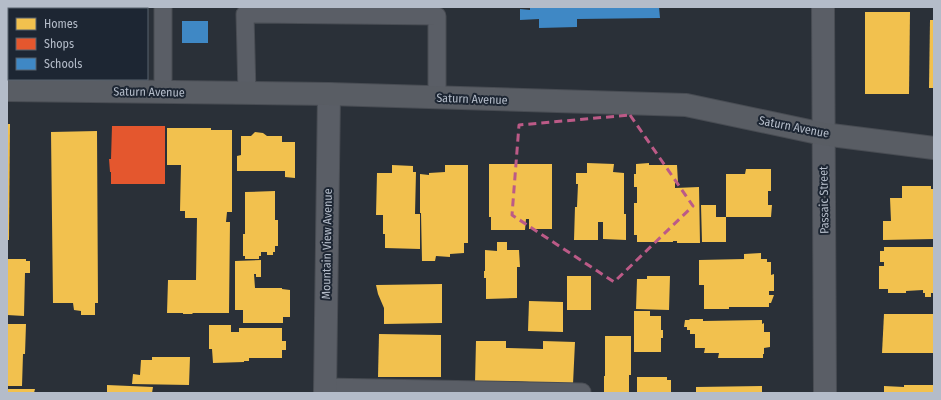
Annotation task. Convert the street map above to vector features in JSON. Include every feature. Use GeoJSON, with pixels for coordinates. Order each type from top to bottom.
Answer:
{"type":"FeatureCollection","features":[{"type":"Feature","properties":{"kind":"street","name":"Passaic Street"},"geometry":{"type":"LineString","coordinates":[[822,7],[825,393]]}},
{"type":"Feature","properties":{"kind":"street","name":"Saturn Avenue"},"geometry":{"type":"LineString","coordinates":[[7,90],[329,94],[686,105],[823,134],[934,148]]}},
{"type":"Feature","properties":{"kind":"street","name":"Mountain View Avenue"},"geometry":{"type":"LineString","coordinates":[[325,390],[329,94]]}},
{"type":"Feature","properties":{"kind":"lane"},"geometry":{"type":"LineString","coordinates":[[163,7],[163,92]]}},
{"type":"Feature","properties":{"kind":"lane"},"geometry":{"type":"LineString","coordinates":[[247,94],[245,14],[436,16],[438,53],[437,98]]}},
{"type":"Feature","properties":{"kind":"lane"},"geometry":{"type":"LineString","coordinates":[[325,390],[582,392]]}},
{"type":"Feature","properties":{"kind":"highlighted area"},"geometry":{"type":"Polygon","coordinates":[[[630,115],[693,206],[614,282],[512,215],[519,125],[630,115]]]}},
{"type":"Feature","properties":{"kind":"building: Homes"},"geometry":{"type":"Polygon","coordinates":[[[865,12],[910,12],[909,94],[865,94],[865,12]]]}},
{"type":"Feature","properties":{"kind":"building: Homes"},"geometry":{"type":"Polygon","coordinates":[[[930,20],[934,20],[934,88],[929,88],[930,20]]]}},
{"type":"Feature","properties":{"kind":"building: Homes"},"geometry":{"type":"Polygon","coordinates":[[[7,124],[10,124],[9,240],[7,240],[7,124]]]}},
{"type":"Feature","properties":{"kind":"building: Homes"},"geometry":{"type":"Polygon","coordinates":[[[167,128],[211,128],[211,130],[232,130],[232,212],[227,212],[226,222],[230,222],[229,313],[167,313],[168,280],[196,280],[197,218],[185,218],[185,211],[180,211],[181,165],[167,165],[167,128]]]}},
{"type":"Feature","properties":{"kind":"building: Homes"},"geometry":{"type":"Polygon","coordinates":[[[97,131],[98,303],[95,303],[95,315],[81,315],[81,311],[74,310],[73,303],[53,303],[51,132],[97,131]]]}},
{"type":"Feature","properties":{"kind":"building: Homes"},"geometry":{"type":"Polygon","coordinates":[[[255,132],[263,133],[267,136],[282,136],[282,142],[295,142],[295,178],[285,177],[285,171],[237,171],[237,156],[241,155],[241,136],[251,136],[255,132]]]}},
{"type":"Feature","properties":{"kind":"building: Homes"},"geometry":{"type":"Polygon","coordinates":[[[587,163],[614,164],[613,172],[624,173],[624,214],[626,214],[626,240],[603,239],[603,222],[598,222],[598,240],[574,240],[575,207],[577,207],[578,184],[576,184],[576,173],[587,173],[587,163]]]}},
{"type":"Feature","properties":{"kind":"building: Homes"},"geometry":{"type":"Polygon","coordinates":[[[649,163],[649,165],[677,165],[678,183],[675,183],[675,188],[699,187],[700,243],[677,243],[677,241],[637,242],[637,235],[634,235],[634,203],[637,203],[637,187],[634,187],[634,174],[636,174],[636,164],[649,163]]]}},
{"type":"Feature","properties":{"kind":"building: Homes"},"geometry":{"type":"Polygon","coordinates":[[[489,164],[552,164],[552,229],[529,229],[529,219],[526,219],[525,230],[491,230],[491,217],[489,217],[489,164]]]}},
{"type":"Feature","properties":{"kind":"building: Homes"},"geometry":{"type":"Polygon","coordinates":[[[392,165],[413,166],[413,172],[416,172],[415,214],[420,214],[420,249],[385,248],[383,215],[376,215],[377,173],[392,173],[392,165]]]}},
{"type":"Feature","properties":{"kind":"building: Homes"},"geometry":{"type":"Polygon","coordinates":[[[445,165],[468,165],[468,243],[464,243],[464,253],[450,254],[450,257],[436,256],[435,261],[422,261],[420,174],[429,175],[429,173],[445,172],[445,165]]]}},
{"type":"Feature","properties":{"kind":"building: Homes"},"geometry":{"type":"Polygon","coordinates":[[[746,169],[771,169],[771,191],[768,191],[768,205],[772,205],[771,217],[726,217],[726,174],[745,174],[746,169]]]}},
{"type":"Feature","properties":{"kind":"building: Homes"},"geometry":{"type":"Polygon","coordinates":[[[902,186],[931,186],[931,189],[934,189],[934,239],[883,240],[883,221],[891,221],[890,198],[902,198],[902,186]]]}},
{"type":"Feature","properties":{"kind":"building: Homes"},"geometry":{"type":"Polygon","coordinates":[[[275,191],[275,220],[278,220],[278,246],[275,246],[275,252],[273,252],[273,255],[267,255],[267,252],[261,252],[259,259],[245,259],[245,256],[243,256],[243,234],[245,234],[245,192],[275,191]]]}},
{"type":"Feature","properties":{"kind":"building: Homes"},"geometry":{"type":"Polygon","coordinates":[[[701,205],[716,205],[716,217],[726,217],[726,242],[702,242],[701,205]]]}},
{"type":"Feature","properties":{"kind":"building: Homes"},"geometry":{"type":"Polygon","coordinates":[[[497,242],[507,242],[507,250],[519,250],[520,267],[517,267],[517,298],[486,299],[486,278],[484,278],[485,250],[497,251],[497,242]]]}},
{"type":"Feature","properties":{"kind":"building: Homes"},"geometry":{"type":"Polygon","coordinates":[[[884,247],[934,247],[934,293],[931,293],[931,297],[925,297],[923,290],[906,291],[906,293],[888,293],[888,289],[879,289],[879,266],[884,266],[884,262],[880,262],[880,251],[884,251],[884,247]]]}},
{"type":"Feature","properties":{"kind":"building: Homes"},"geometry":{"type":"Polygon","coordinates":[[[761,253],[761,259],[767,259],[767,262],[771,262],[771,275],[774,274],[774,291],[769,291],[769,295],[774,295],[771,303],[769,303],[769,307],[729,307],[729,309],[704,309],[704,285],[699,285],[699,260],[744,259],[744,254],[761,253]]]}},
{"type":"Feature","properties":{"kind":"building: Homes"},"geometry":{"type":"Polygon","coordinates":[[[7,259],[26,259],[26,261],[30,261],[30,273],[25,273],[24,316],[7,315],[7,259]]]}},
{"type":"Feature","properties":{"kind":"building: Homes"},"geometry":{"type":"Polygon","coordinates":[[[261,260],[261,277],[256,277],[256,274],[254,274],[255,288],[282,288],[290,290],[290,317],[283,317],[283,323],[243,323],[243,310],[235,310],[235,261],[261,260]]]}},
{"type":"Feature","properties":{"kind":"building: Homes"},"geometry":{"type":"Polygon","coordinates":[[[567,276],[591,276],[591,310],[567,310],[567,276]]]}},
{"type":"Feature","properties":{"kind":"building: Homes"},"geometry":{"type":"Polygon","coordinates":[[[647,276],[670,276],[669,310],[636,309],[637,279],[647,279],[647,276]]]}},
{"type":"Feature","properties":{"kind":"building: Homes"},"geometry":{"type":"Polygon","coordinates":[[[442,284],[442,323],[384,324],[384,308],[376,285],[442,284]]]}},
{"type":"Feature","properties":{"kind":"building: Homes"},"geometry":{"type":"Polygon","coordinates":[[[529,301],[563,302],[563,332],[528,331],[529,301]]]}},
{"type":"Feature","properties":{"kind":"building: Homes"},"geometry":{"type":"Polygon","coordinates":[[[634,311],[650,311],[650,316],[661,316],[661,330],[663,330],[663,338],[661,338],[661,352],[634,352],[634,311]]]}},
{"type":"Feature","properties":{"kind":"building: Homes"},"geometry":{"type":"Polygon","coordinates":[[[884,314],[934,314],[934,353],[882,353],[884,314]]]}},
{"type":"Feature","properties":{"kind":"building: Homes"},"geometry":{"type":"Polygon","coordinates":[[[689,319],[703,319],[703,321],[762,320],[762,324],[764,323],[764,332],[770,332],[770,347],[764,348],[763,358],[718,358],[719,353],[704,353],[705,348],[695,348],[695,334],[690,334],[690,330],[687,330],[687,327],[684,327],[685,320],[690,320],[689,319]]]}},
{"type":"Feature","properties":{"kind":"building: Homes"},"geometry":{"type":"Polygon","coordinates":[[[7,324],[26,324],[22,386],[7,386],[7,324]]]}},
{"type":"Feature","properties":{"kind":"building: Homes"},"geometry":{"type":"Polygon","coordinates":[[[209,325],[231,325],[231,332],[239,332],[239,328],[282,328],[282,341],[286,341],[286,350],[282,350],[282,358],[249,358],[249,361],[244,362],[213,363],[212,349],[209,349],[209,325]]]}},
{"type":"Feature","properties":{"kind":"building: Homes"},"geometry":{"type":"Polygon","coordinates":[[[379,334],[441,335],[441,377],[378,377],[379,334]]]}},
{"type":"Feature","properties":{"kind":"building: Homes"},"geometry":{"type":"Polygon","coordinates":[[[605,336],[631,336],[631,375],[629,375],[629,393],[604,393],[605,336]]]}},
{"type":"Feature","properties":{"kind":"building: Homes"},"geometry":{"type":"Polygon","coordinates":[[[476,341],[506,341],[506,348],[543,349],[543,341],[575,342],[573,384],[506,381],[506,384],[475,383],[476,341]]]}},
{"type":"Feature","properties":{"kind":"building: Homes"},"geometry":{"type":"Polygon","coordinates":[[[152,357],[190,357],[189,385],[132,384],[133,374],[140,375],[141,360],[152,360],[152,357]]]}},
{"type":"Feature","properties":{"kind":"building: Homes"},"geometry":{"type":"Polygon","coordinates":[[[637,377],[667,377],[667,380],[671,380],[671,393],[637,393],[637,377]]]}},
{"type":"Feature","properties":{"kind":"building: Homes"},"geometry":{"type":"Polygon","coordinates":[[[107,385],[153,387],[152,393],[107,393],[107,385]]]}},
{"type":"Feature","properties":{"kind":"building: Homes"},"geometry":{"type":"Polygon","coordinates":[[[904,385],[934,385],[934,393],[884,393],[884,386],[904,387],[904,385]]]}},
{"type":"Feature","properties":{"kind":"building: Homes"},"geometry":{"type":"Polygon","coordinates":[[[762,386],[762,393],[696,393],[696,387],[762,386]]]}},
{"type":"Feature","properties":{"kind":"building: Homes"},"geometry":{"type":"Polygon","coordinates":[[[7,389],[35,389],[34,393],[7,393],[7,389]]]}},
{"type":"Feature","properties":{"kind":"building: Shops"},"geometry":{"type":"Polygon","coordinates":[[[112,126],[165,126],[165,184],[111,184],[109,159],[111,159],[112,126]]]}},
{"type":"Feature","properties":{"kind":"building: Schools"},"geometry":{"type":"Polygon","coordinates":[[[530,7],[659,7],[660,18],[577,19],[577,27],[539,28],[539,19],[520,20],[520,9],[530,10],[530,7]]]}},
{"type":"Feature","properties":{"kind":"building: Schools"},"geometry":{"type":"Polygon","coordinates":[[[182,21],[208,21],[208,43],[182,43],[182,21]]]}}]}
